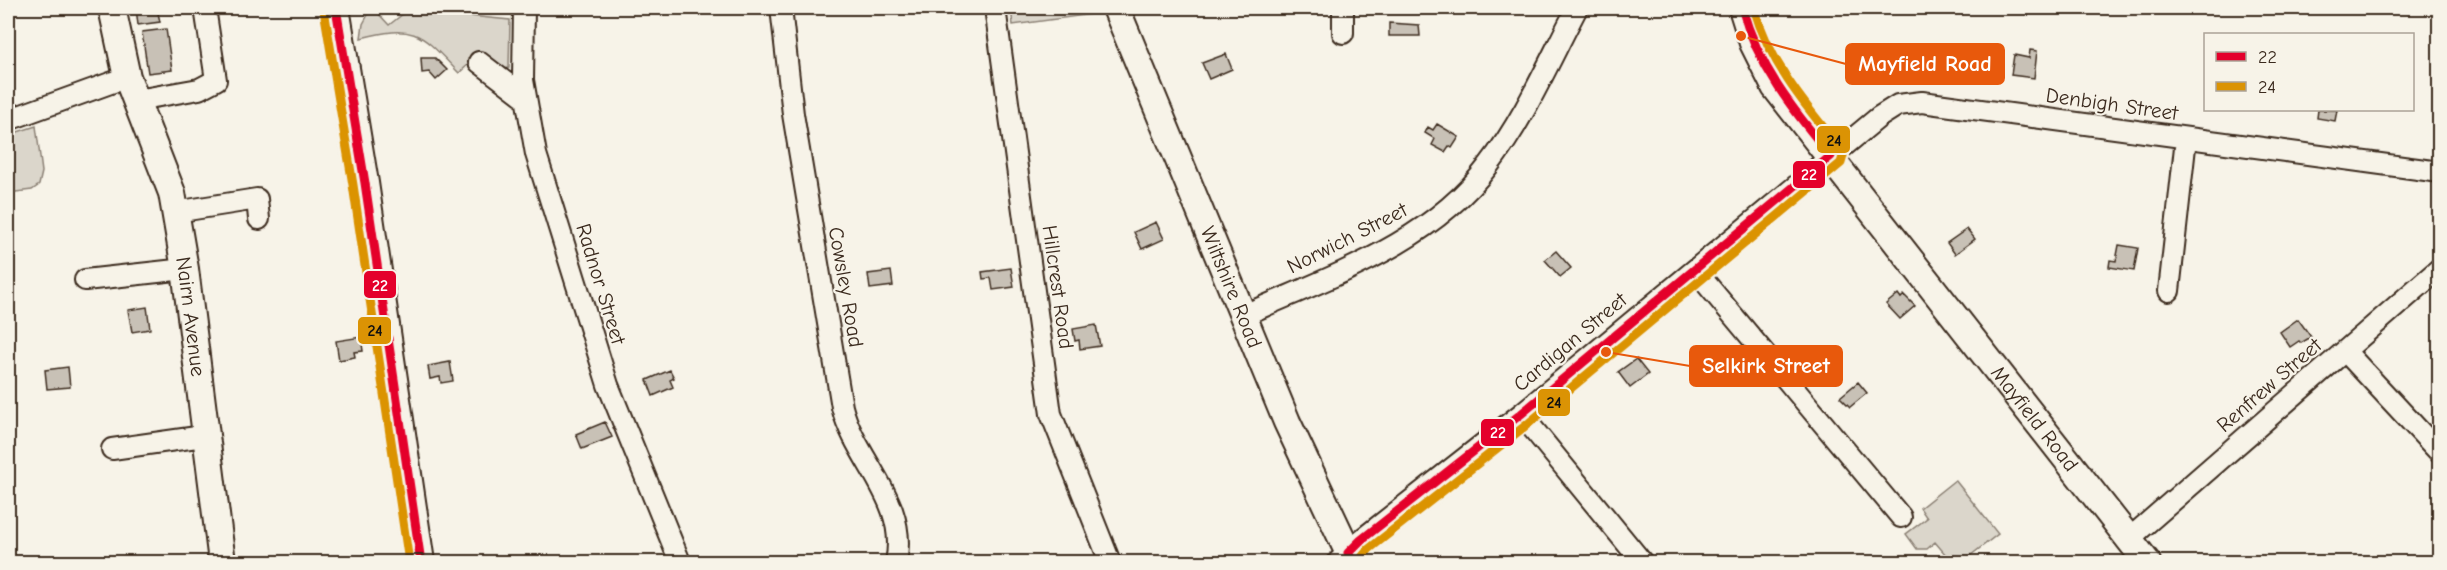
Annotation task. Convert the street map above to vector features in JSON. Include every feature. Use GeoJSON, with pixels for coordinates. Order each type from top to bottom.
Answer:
{"type":"FeatureCollection","features":[{"type":"Feature","properties":{"kind":"street","name":"Nairn Avenue"},"geometry":{"type":"LineString","coordinates":[[112,8],[127,77],[172,193],[222,562]]}},
{"type":"Feature","properties":{"kind":"street"},"geometry":{"type":"LineString","coordinates":[[137,100],[199,89],[216,80],[205,8]]}},
{"type":"Feature","properties":{"kind":"street"},"geometry":{"type":"LineString","coordinates":[[336,8],[365,183],[421,562]]}},
{"type":"Feature","properties":{"kind":"street","name":"Radnor Street"},"geometry":{"type":"LineString","coordinates":[[524,8],[522,60],[536,154],[603,373],[680,562]]}},
{"type":"Feature","properties":{"kind":"street","name":"Cowsley Road"},"geometry":{"type":"LineString","coordinates":[[781,8],[793,114],[842,407],[853,437],[888,495],[898,534],[896,562]]}},
{"type":"Feature","properties":{"kind":"street","name":"Hillcrest Road"},"geometry":{"type":"LineString","coordinates":[[995,8],[1051,414],[1110,562]]}},
{"type":"Feature","properties":{"kind":"street","name":"Wiltshire Road"},"geometry":{"type":"LineString","coordinates":[[1116,8],[1242,316],[1346,559]]}},
{"type":"Feature","properties":{"kind":"street"},"geometry":{"type":"LineString","coordinates":[[1342,8],[1342,33]]}},
{"type":"Feature","properties":{"kind":"street","name":"Norwich Street"},"geometry":{"type":"LineString","coordinates":[[1242,316],[1372,257],[1403,240],[1462,196],[1487,168],[1504,144],[1577,8]]}},
{"type":"Feature","properties":{"kind":"street","name":"Mayfield Road"},"geometry":{"type":"LineString","coordinates":[[1742,8],[1753,43],[1775,87],[2147,562]]}},
{"type":"Feature","properties":{"kind":"street"},"geometry":{"type":"LineString","coordinates":[[479,62],[526,98]]}},
{"type":"Feature","properties":{"kind":"street"},"geometry":{"type":"LineString","coordinates":[[8,120],[127,77]]}},
{"type":"Feature","properties":{"kind":"street","name":"Denbigh Street"},"geometry":{"type":"LineString","coordinates":[[1831,156],[1879,117],[1898,105],[1922,102],[2439,172]]}},
{"type":"Feature","properties":{"kind":"street"},"geometry":{"type":"LineString","coordinates":[[2169,291],[2186,138]]}},
{"type":"Feature","properties":{"kind":"street","name":"Cardigan Street"},"geometry":{"type":"LineString","coordinates":[[1346,559],[1361,540],[1521,414],[1831,156]]}},
{"type":"Feature","properties":{"kind":"street"},"geometry":{"type":"LineString","coordinates":[[175,212],[257,200],[259,219]]}},
{"type":"Feature","properties":{"kind":"street","name":"Renfrew Street"},"geometry":{"type":"LineString","coordinates":[[2129,539],[2439,268]]}},
{"type":"Feature","properties":{"kind":"street"},"geometry":{"type":"LineString","coordinates":[[85,280],[184,269]]}},
{"type":"Feature","properties":{"kind":"street"},"geometry":{"type":"LineString","coordinates":[[1695,270],[1901,517]]}},
{"type":"Feature","properties":{"kind":"street"},"geometry":{"type":"LineString","coordinates":[[2345,351],[2439,453]]}},
{"type":"Feature","properties":{"kind":"street"},"geometry":{"type":"LineString","coordinates":[[1521,414],[1642,562]]}},
{"type":"Feature","properties":{"kind":"street"},"geometry":{"type":"LineString","coordinates":[[112,449],[204,436]]}},
{"type":"Feature","properties":{"kind":"shaded area"},"geometry":{"type":"Polygon","coordinates":[[[1011,8],[1097,8],[1100,13],[1013,25],[1011,8]]]}},
{"type":"Feature","properties":{"kind":"shaded area"},"geometry":{"type":"Polygon","coordinates":[[[408,10],[510,20],[509,68],[501,69],[482,52],[459,73],[426,41],[407,32],[361,38],[363,24],[370,11],[376,11],[389,25],[408,10]]]}},
{"type":"Feature","properties":{"kind":"shaded area"},"geometry":{"type":"Polygon","coordinates":[[[36,126],[42,172],[39,185],[32,190],[8,193],[8,135],[36,126]]]}},
{"type":"Feature","properties":{"kind":"shaded area"},"geometry":{"type":"Polygon","coordinates":[[[1955,480],[1998,534],[1962,562],[1952,562],[1935,542],[1927,549],[1917,549],[1906,534],[1927,518],[1920,508],[1955,480]]]}},
{"type":"Feature","properties":{"kind":"building"},"geometry":{"type":"Polygon","coordinates":[[[136,8],[157,8],[160,22],[138,25],[136,8]]]}},
{"type":"Feature","properties":{"kind":"building"},"geometry":{"type":"Polygon","coordinates":[[[1389,23],[1419,25],[1420,36],[1389,36],[1389,23]]]}},
{"type":"Feature","properties":{"kind":"building"},"geometry":{"type":"Polygon","coordinates":[[[166,29],[172,70],[148,73],[142,32],[166,29]]]}},
{"type":"Feature","properties":{"kind":"building"},"geometry":{"type":"Polygon","coordinates":[[[2030,50],[2037,51],[2034,78],[2011,75],[2014,55],[2029,58],[2030,50]]]}},
{"type":"Feature","properties":{"kind":"building"},"geometry":{"type":"Polygon","coordinates":[[[1226,54],[1232,69],[1209,79],[1202,63],[1226,54]]]}},
{"type":"Feature","properties":{"kind":"building"},"geometry":{"type":"Polygon","coordinates":[[[421,58],[435,58],[447,70],[436,80],[429,72],[422,73],[421,58]]]}},
{"type":"Feature","properties":{"kind":"building"},"geometry":{"type":"Polygon","coordinates":[[[2318,111],[2337,111],[2335,121],[2317,118],[2318,111]]]}},
{"type":"Feature","properties":{"kind":"building"},"geometry":{"type":"Polygon","coordinates":[[[1437,124],[1459,137],[1452,148],[1449,146],[1445,152],[1432,145],[1435,139],[1425,133],[1428,127],[1433,130],[1437,124]]]}},
{"type":"Feature","properties":{"kind":"building"},"geometry":{"type":"Polygon","coordinates":[[[1156,222],[1164,239],[1142,249],[1134,232],[1156,222]]]}},
{"type":"Feature","properties":{"kind":"building"},"geometry":{"type":"Polygon","coordinates":[[[1967,229],[1975,239],[1955,254],[1947,243],[1967,229]]]}},
{"type":"Feature","properties":{"kind":"building"},"geometry":{"type":"Polygon","coordinates":[[[2119,245],[2138,248],[2134,271],[2109,267],[2110,260],[2116,261],[2119,245]]]}},
{"type":"Feature","properties":{"kind":"building"},"geometry":{"type":"Polygon","coordinates":[[[1556,251],[1571,268],[1560,277],[1545,260],[1556,251]]]}},
{"type":"Feature","properties":{"kind":"building"},"geometry":{"type":"Polygon","coordinates":[[[1011,268],[1014,287],[993,290],[991,278],[983,279],[982,272],[1011,268]]]}},
{"type":"Feature","properties":{"kind":"building"},"geometry":{"type":"Polygon","coordinates":[[[891,271],[893,286],[870,289],[868,274],[891,271]]]}},
{"type":"Feature","properties":{"kind":"building"},"geometry":{"type":"Polygon","coordinates":[[[1898,294],[1901,298],[1904,295],[1915,306],[1900,319],[1886,304],[1898,294]]]}},
{"type":"Feature","properties":{"kind":"building"},"geometry":{"type":"Polygon","coordinates":[[[147,307],[150,329],[132,332],[128,310],[147,307]]]}},
{"type":"Feature","properties":{"kind":"building"},"geometry":{"type":"Polygon","coordinates":[[[2298,319],[2311,337],[2290,347],[2280,332],[2298,319]]]}},
{"type":"Feature","properties":{"kind":"building"},"geometry":{"type":"Polygon","coordinates":[[[1096,325],[1100,346],[1080,349],[1079,340],[1075,341],[1073,329],[1096,325]]]}},
{"type":"Feature","properties":{"kind":"building"},"geometry":{"type":"Polygon","coordinates":[[[361,337],[363,351],[354,352],[355,357],[339,360],[336,341],[361,337]]]}},
{"type":"Feature","properties":{"kind":"building"},"geometry":{"type":"Polygon","coordinates":[[[1636,359],[1648,374],[1630,388],[1618,372],[1636,359]]]}},
{"type":"Feature","properties":{"kind":"building"},"geometry":{"type":"Polygon","coordinates":[[[450,362],[453,381],[441,383],[440,377],[430,379],[428,366],[450,362]]]}},
{"type":"Feature","properties":{"kind":"building"},"geometry":{"type":"Polygon","coordinates":[[[68,367],[70,387],[47,389],[45,370],[68,367]]]}},
{"type":"Feature","properties":{"kind":"building"},"geometry":{"type":"Polygon","coordinates":[[[670,370],[674,378],[670,380],[673,387],[653,396],[647,380],[670,370]]]}},
{"type":"Feature","properties":{"kind":"building"},"geometry":{"type":"Polygon","coordinates":[[[1858,382],[1867,393],[1850,407],[1840,397],[1858,382]]]}},
{"type":"Feature","properties":{"kind":"building"},"geometry":{"type":"Polygon","coordinates":[[[605,422],[612,437],[582,449],[576,434],[605,422]]]}},
{"type":"Feature","properties":{"kind":"transit line","name":"22"},"geometry":{"type":"LineString","coordinates":[[336,8],[365,183],[421,562]]}},
{"type":"Feature","properties":{"kind":"transit line","name":"22"},"geometry":{"type":"LineString","coordinates":[[1353,562],[1348,553],[1361,540],[1521,414],[1831,156],[1790,105],[1767,69],[1757,50],[1742,8]]}},
{"type":"Feature","properties":{"kind":"transit line","name":"24"},"geometry":{"type":"LineString","coordinates":[[1363,556],[1529,423],[1841,163],[1843,156],[1841,149],[1802,100],[1779,66],[1754,8]]}},
{"type":"Feature","properties":{"kind":"transit line","name":"24"},"geometry":{"type":"LineString","coordinates":[[324,10],[353,185],[409,562]]}},
{"type":"Feature","properties":{"kind":"place","name":"Mayfield Road"},"geometry":{"type":"Point","coordinates":[1741,36]}},
{"type":"Feature","properties":{"kind":"place","name":"Selkirk Street"},"geometry":{"type":"Point","coordinates":[1606,352]}}]}
